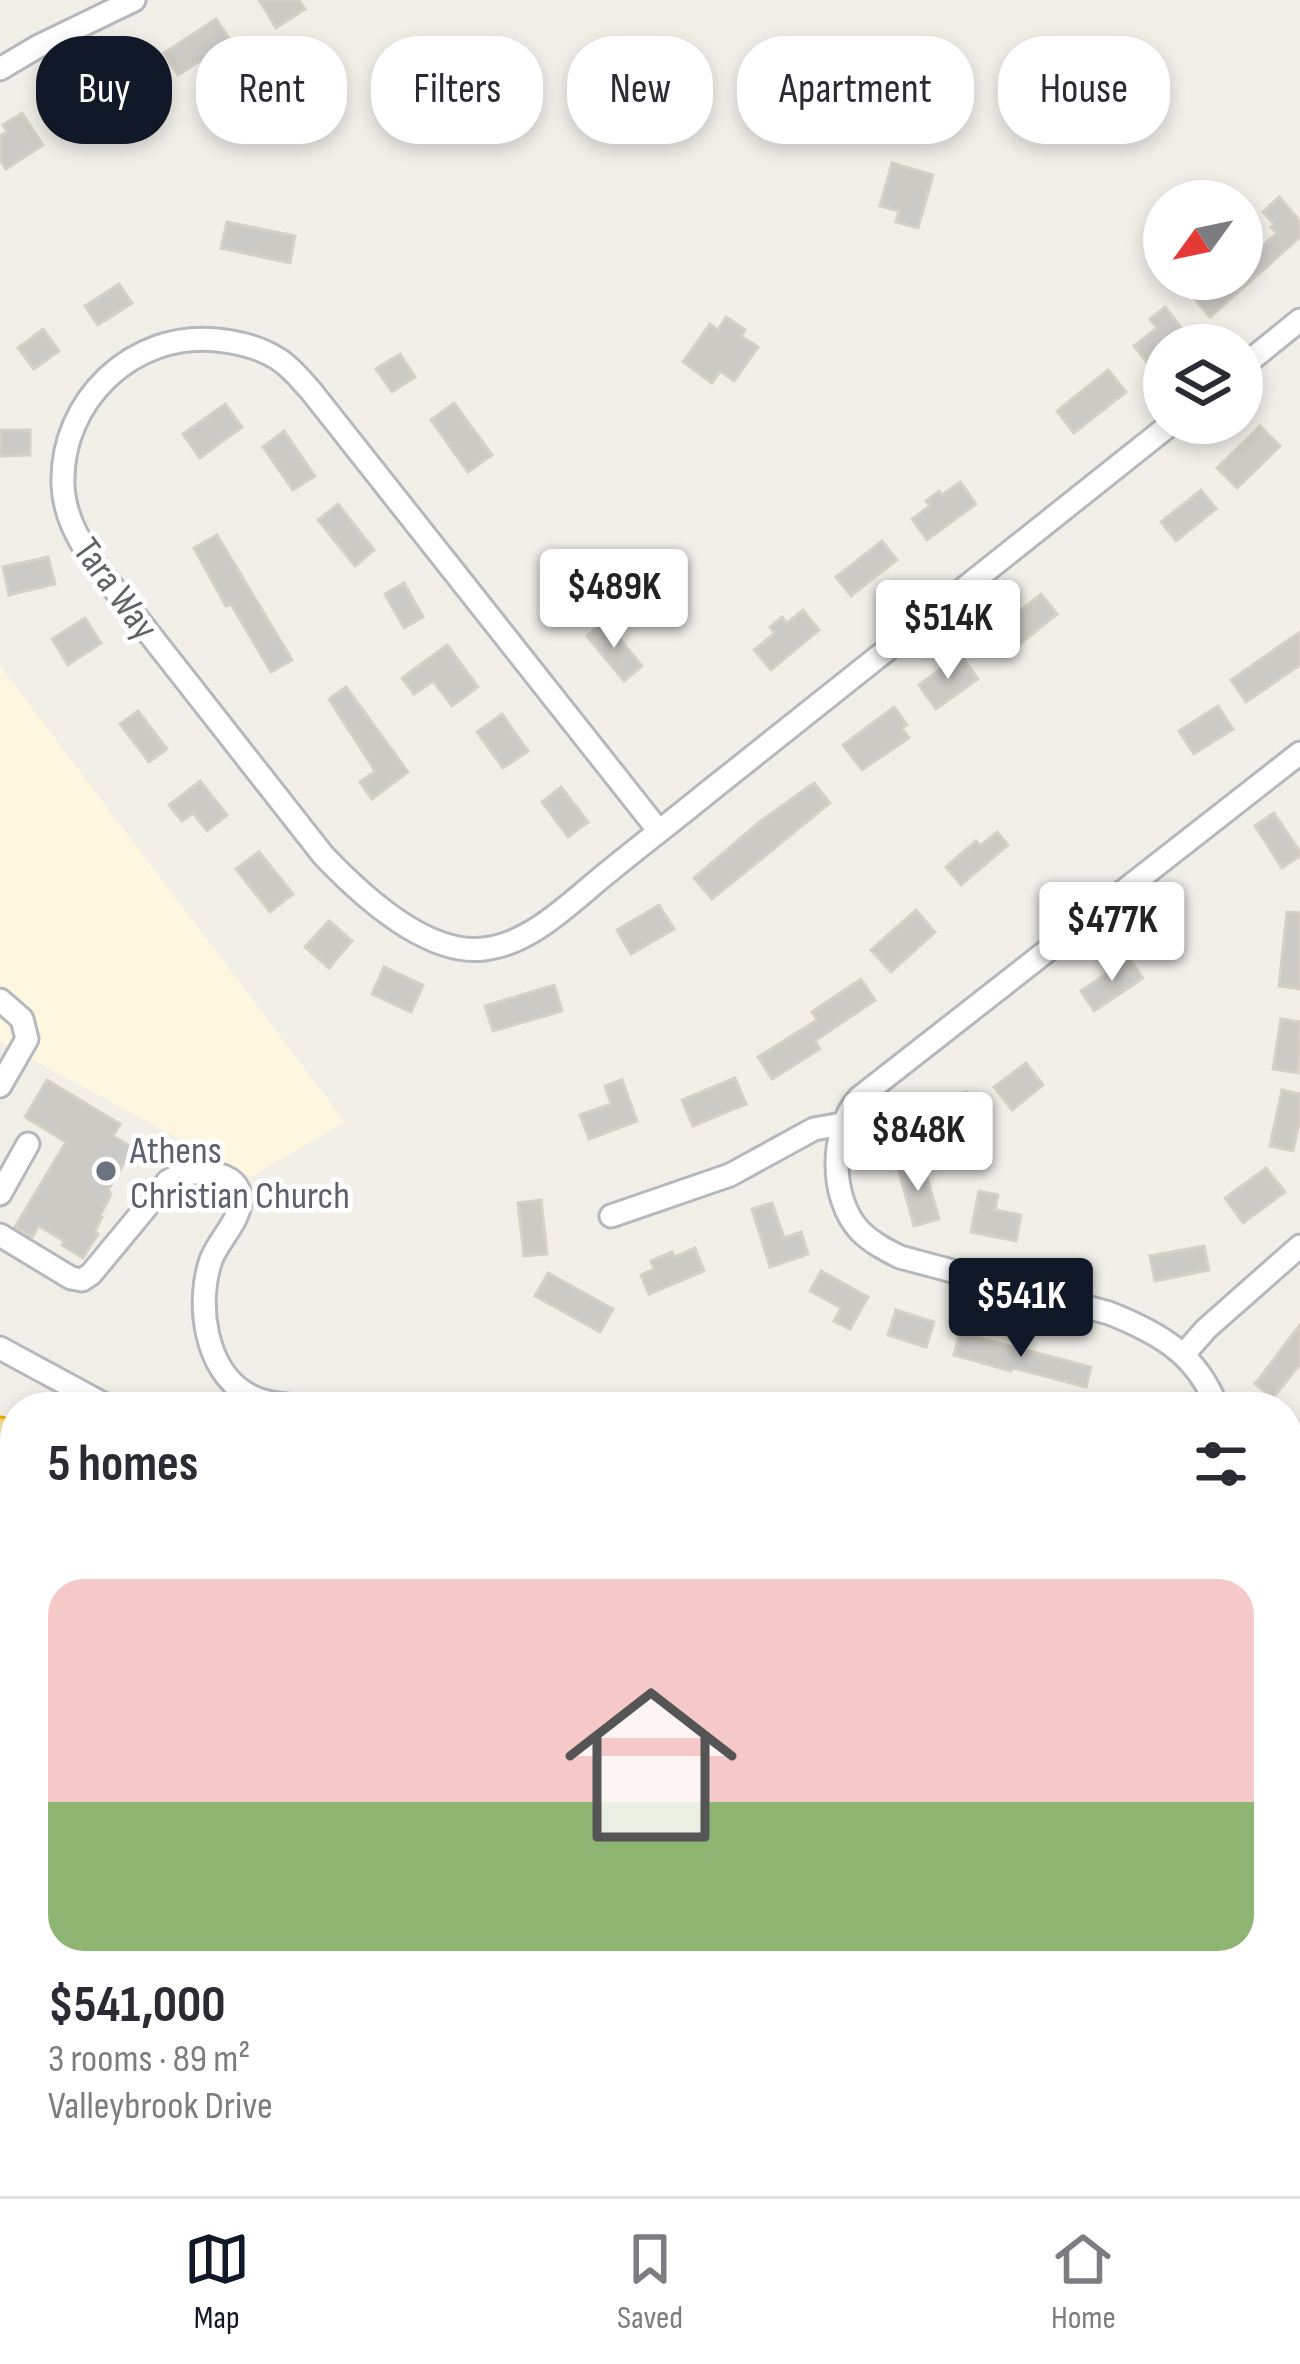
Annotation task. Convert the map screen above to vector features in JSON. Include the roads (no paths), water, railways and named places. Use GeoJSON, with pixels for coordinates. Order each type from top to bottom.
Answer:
{"type":"FeatureCollection","features":[{"type":"Feature","properties":{"kind":"street"},"geometry":{"type":"LineString","coordinates":[[0,69],[134,0]]}},
{"type":"Feature","properties":{"kind":"street"},"geometry":{"type":"LineString","coordinates":[[1263,350],[1300,320]]}},
{"type":"Feature","properties":{"kind":"street","name":"Tara Way"},"geometry":{"type":"LineString","coordinates":[[659,832],[311,391],[278,358],[232,342],[165,343],[124,363],[92,394],[71,438],[63,485],[79,540],[323,855],[386,912],[440,943],[483,950],[545,922],[659,832],[1146,444]]}},
{"type":"Feature","properties":{"kind":"street"},"geometry":{"type":"LineString","coordinates":[[1210,1392],[1184,1354],[1109,1313],[885,1250],[847,1212],[838,1172],[842,1124],[859,1098],[1298,760]]}},
{"type":"Feature","properties":{"kind":"street"},"geometry":{"type":"LineString","coordinates":[[0,1000],[22,1019],[27,1040],[0,1086]]}},
{"type":"Feature","properties":{"kind":"street"},"geometry":{"type":"LineString","coordinates":[[611,1216],[730,1174],[814,1129],[842,1124]]}},
{"type":"Feature","properties":{"kind":"street"},"geometry":{"type":"LineString","coordinates":[[0,1194],[28,1144]]}},
{"type":"Feature","properties":{"kind":"street"},"geometry":{"type":"LineString","coordinates":[[0,1235],[82,1280],[168,1181],[196,1172],[228,1179],[238,1189],[240,1206],[212,1257],[206,1276],[206,1313],[213,1351],[224,1374],[244,1392]]}},
{"type":"Feature","properties":{"kind":"street"},"geometry":{"type":"LineString","coordinates":[[1184,1354],[1300,1246]]}},
{"type":"Feature","properties":{"kind":"street"},"geometry":{"type":"LineString","coordinates":[[0,1348],[81,1392]]}},
{"type":"Feature","properties":{"kind":"place","name":"Athens Christian Church"},"geometry":{"type":"Point","coordinates":[106,1171]}}]}
